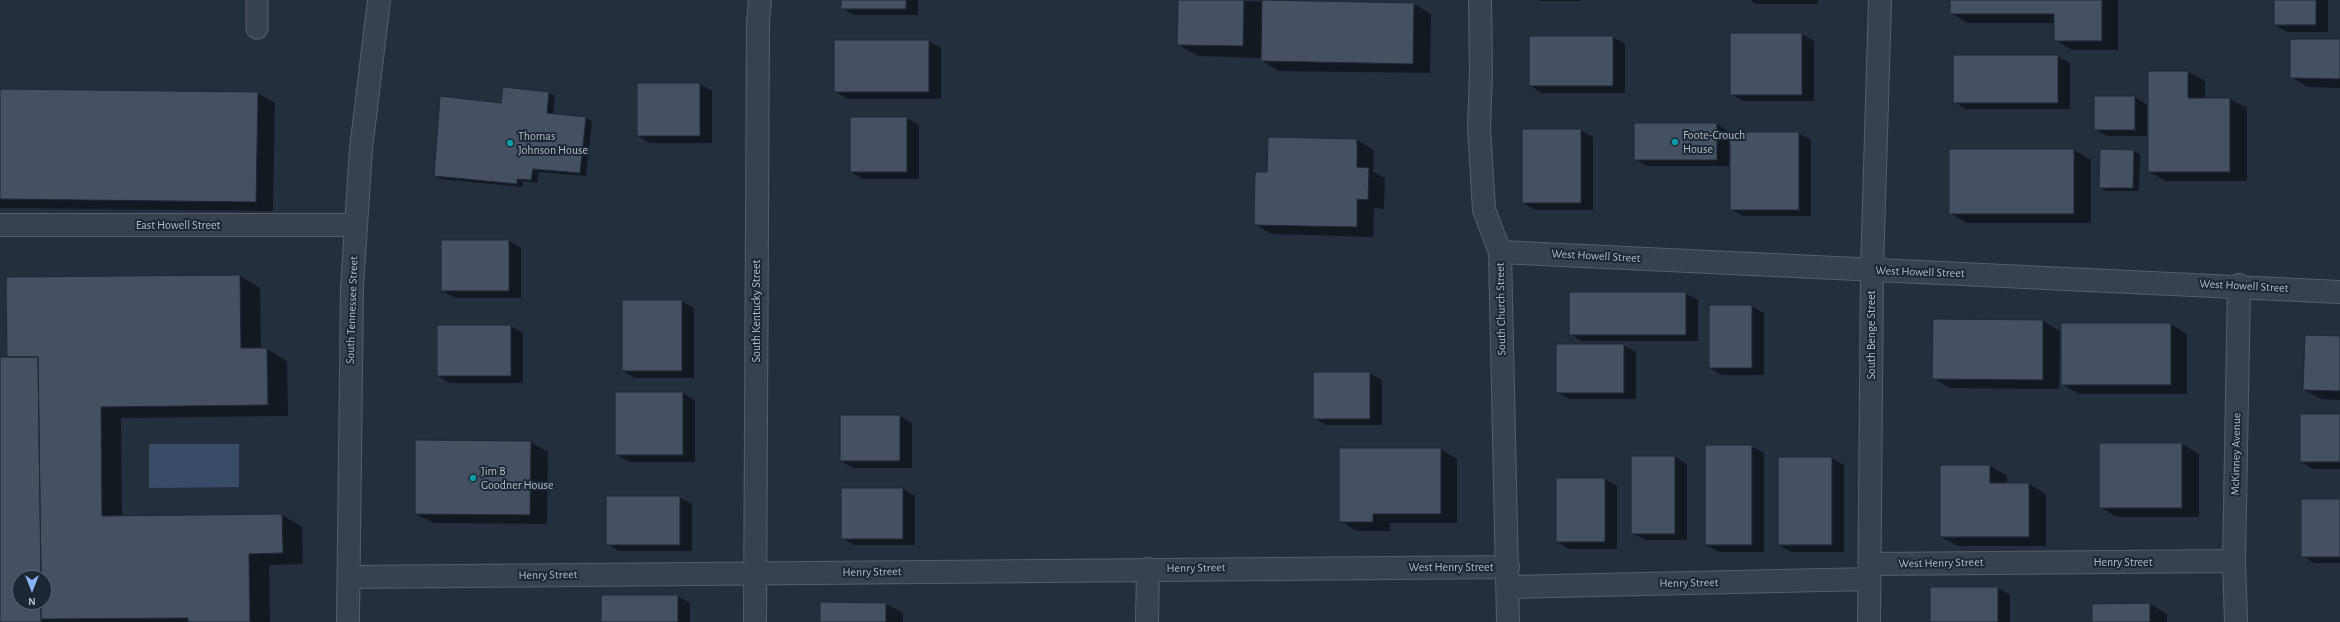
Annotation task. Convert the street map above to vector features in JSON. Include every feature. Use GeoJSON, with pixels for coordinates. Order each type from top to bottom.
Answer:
{"type":"FeatureCollection","features":[{"type":"Feature","properties":{"kind":"street","name":"South Tennessee Street"},"geometry":{"type":"LineString","coordinates":[[348,622],[351,334],[355,225],[361,149],[379,0]]}},
{"type":"Feature","properties":{"kind":"street","name":"South Kentucky Street"},"geometry":{"type":"LineString","coordinates":[[754,622],[758,30],[760,0]]}},
{"type":"Feature","properties":{"kind":"street","name":"South Church Street"},"geometry":{"type":"LineString","coordinates":[[1480,0],[1481,73],[1479,128],[1484,210],[1500,252],[1508,622]]}},
{"type":"Feature","properties":{"kind":"street","name":"South Benge Street"},"geometry":{"type":"LineString","coordinates":[[1869,622],[1872,270],[1880,0]]}},
{"type":"Feature","properties":{"kind":"street","name":"East Howell Street"},"geometry":{"type":"LineString","coordinates":[[0,225],[355,225]]}},
{"type":"Feature","properties":{"kind":"street","name":"West Howell Street"},"geometry":{"type":"LineString","coordinates":[[1500,252],[2340,292]]}},
{"type":"Feature","properties":{"kind":"street","name":"McKinney Avenue"},"geometry":{"type":"LineString","coordinates":[[2236,622],[2234,561],[2239,286]]}},
{"type":"Feature","properties":{"kind":"street","name":"Henry Street"},"geometry":{"type":"LineString","coordinates":[[2012,562],[2234,561]]}},
{"type":"Feature","properties":{"kind":"street","name":"West Henry Street"},"geometry":{"type":"LineString","coordinates":[[1870,571],[2012,562]]}},
{"type":"Feature","properties":{"kind":"street","name":"Henry Street"},"geometry":{"type":"LineString","coordinates":[[349,577],[1395,566]]}},
{"type":"Feature","properties":{"kind":"street","name":"West Henry Street"},"geometry":{"type":"LineString","coordinates":[[1395,566],[1508,577]]}},
{"type":"Feature","properties":{"kind":"street"},"geometry":{"type":"LineString","coordinates":[[1147,622],[1148,569]]}},
{"type":"Feature","properties":{"kind":"street","name":"Henry Street"},"geometry":{"type":"LineString","coordinates":[[1508,577],[1870,571]]}},
{"type":"Feature","properties":{"kind":"lane"},"geometry":{"type":"LineString","coordinates":[[257,0],[257,28]]}},
{"type":"Feature","properties":{"kind":"water"},"geometry":{"type":"Polygon","coordinates":[[[149,444],[239,444],[239,487],[149,488],[149,444]]]}},
{"type":"Feature","properties":{"kind":"building"},"geometry":{"type":"Polygon","coordinates":[[[841,0],[906,0],[906,9],[841,9],[841,0]]]}},
{"type":"Feature","properties":{"kind":"building"},"geometry":{"type":"Polygon","coordinates":[[[1178,0],[1244,0],[1243,46],[1177,45],[1178,0]]]}},
{"type":"Feature","properties":{"kind":"building"},"geometry":{"type":"Polygon","coordinates":[[[1262,0],[1414,3],[1413,64],[1261,61],[1262,0]]]}},
{"type":"Feature","properties":{"kind":"building"},"geometry":{"type":"Polygon","coordinates":[[[1950,0],[2102,0],[2102,41],[2054,41],[2054,14],[1950,14],[1950,0]]]}},
{"type":"Feature","properties":{"kind":"building"},"geometry":{"type":"Polygon","coordinates":[[[2274,0],[2316,0],[2316,25],[2274,25],[2274,0]]]}},
{"type":"Feature","properties":{"kind":"building"},"geometry":{"type":"Polygon","coordinates":[[[1730,33],[1802,33],[1802,95],[1730,95],[1730,33]]]}},
{"type":"Feature","properties":{"kind":"building"},"geometry":{"type":"Polygon","coordinates":[[[1529,36],[1613,36],[1613,86],[1529,86],[1529,36]]]}},
{"type":"Feature","properties":{"kind":"building"},"geometry":{"type":"Polygon","coordinates":[[[2290,39],[2340,39],[2340,79],[2290,78],[2290,39]]]}},
{"type":"Feature","properties":{"kind":"building"},"geometry":{"type":"Polygon","coordinates":[[[834,40],[929,40],[929,92],[834,92],[834,40]]]}},
{"type":"Feature","properties":{"kind":"building"},"geometry":{"type":"Polygon","coordinates":[[[1953,55],[2058,55],[2058,103],[1953,103],[1953,55]]]}},
{"type":"Feature","properties":{"kind":"building"},"geometry":{"type":"Polygon","coordinates":[[[2148,71],[2188,71],[2188,98],[2230,98],[2230,172],[2148,172],[2148,71]]]}},
{"type":"Feature","properties":{"kind":"building"},"geometry":{"type":"Polygon","coordinates":[[[637,83],[700,83],[700,136],[637,136],[637,83]]]}},
{"type":"Feature","properties":{"kind":"building","name":"Thomas Johnson House"},"geometry":{"type":"Polygon","coordinates":[[[503,87],[549,92],[547,113],[586,117],[580,173],[533,169],[531,180],[517,179],[517,184],[434,176],[440,96],[501,103],[503,87]]]}},
{"type":"Feature","properties":{"kind":"building"},"geometry":{"type":"Polygon","coordinates":[[[0,89],[258,92],[256,202],[0,199],[0,89]]]}},
{"type":"Feature","properties":{"kind":"building"},"geometry":{"type":"Polygon","coordinates":[[[2094,96],[2135,96],[2135,130],[2094,130],[2094,96]]]}},
{"type":"Feature","properties":{"kind":"building"},"geometry":{"type":"Polygon","coordinates":[[[850,117],[907,117],[907,172],[850,172],[850,117]]]}},
{"type":"Feature","properties":{"kind":"building","name":"Foote-Crouch House"},"geometry":{"type":"Polygon","coordinates":[[[1634,123],[1717,123],[1717,160],[1634,160],[1634,123]]]}},
{"type":"Feature","properties":{"kind":"building"},"geometry":{"type":"Polygon","coordinates":[[[1522,129],[1581,129],[1581,203],[1522,203],[1522,129]]]}},
{"type":"Feature","properties":{"kind":"building"},"geometry":{"type":"Polygon","coordinates":[[[1730,132],[1799,132],[1799,210],[1730,210],[1730,132]]]}},
{"type":"Feature","properties":{"kind":"building"},"geometry":{"type":"Polygon","coordinates":[[[1268,137],[1357,139],[1357,167],[1369,168],[1368,200],[1357,199],[1357,227],[1254,225],[1255,172],[1267,172],[1268,137]]]}},
{"type":"Feature","properties":{"kind":"building"},"geometry":{"type":"Polygon","coordinates":[[[1949,149],[2074,149],[2074,214],[1949,214],[1949,149]]]}},
{"type":"Feature","properties":{"kind":"building"},"geometry":{"type":"Polygon","coordinates":[[[2100,149],[2134,150],[2133,188],[2099,188],[2100,149]]]}},
{"type":"Feature","properties":{"kind":"building"},"geometry":{"type":"Polygon","coordinates":[[[441,240],[509,240],[509,291],[441,291],[441,240]]]}},
{"type":"Feature","properties":{"kind":"building"},"geometry":{"type":"Polygon","coordinates":[[[240,275],[241,348],[267,348],[268,405],[101,407],[102,516],[282,514],[283,553],[249,554],[250,622],[188,622],[188,618],[41,619],[41,610],[52,610],[52,570],[41,570],[38,357],[7,357],[6,277],[240,275]]]}},
{"type":"Feature","properties":{"kind":"building"},"geometry":{"type":"Polygon","coordinates":[[[1569,292],[1686,292],[1686,335],[1569,335],[1569,292]]]}},
{"type":"Feature","properties":{"kind":"building"},"geometry":{"type":"Polygon","coordinates":[[[622,300],[682,300],[682,371],[622,371],[622,300]]]}},
{"type":"Feature","properties":{"kind":"building"},"geometry":{"type":"Polygon","coordinates":[[[1709,305],[1752,305],[1752,368],[1709,368],[1709,305]]]}},
{"type":"Feature","properties":{"kind":"building"},"geometry":{"type":"Polygon","coordinates":[[[1933,319],[2043,320],[2043,380],[1932,379],[1933,319]]]}},
{"type":"Feature","properties":{"kind":"building"},"geometry":{"type":"Polygon","coordinates":[[[2061,323],[2171,323],[2171,385],[2061,385],[2061,323]]]}},
{"type":"Feature","properties":{"kind":"building"},"geometry":{"type":"Polygon","coordinates":[[[437,325],[511,325],[511,376],[437,376],[437,325]]]}},
{"type":"Feature","properties":{"kind":"building"},"geometry":{"type":"Polygon","coordinates":[[[2305,335],[2340,336],[2340,391],[2303,390],[2305,335]]]}},
{"type":"Feature","properties":{"kind":"building"},"geometry":{"type":"Polygon","coordinates":[[[1556,344],[1624,344],[1624,393],[1556,393],[1556,344]]]}},
{"type":"Feature","properties":{"kind":"building"},"geometry":{"type":"Polygon","coordinates":[[[0,357],[38,357],[41,570],[12,570],[12,610],[41,610],[41,622],[0,622],[0,357]]]}},
{"type":"Feature","properties":{"kind":"building"},"geometry":{"type":"Polygon","coordinates":[[[1313,372],[1370,372],[1370,419],[1313,419],[1313,372]]]}},
{"type":"Feature","properties":{"kind":"building"},"geometry":{"type":"Polygon","coordinates":[[[615,392],[683,392],[683,455],[615,455],[615,392]]]}},
{"type":"Feature","properties":{"kind":"building"},"geometry":{"type":"Polygon","coordinates":[[[2300,414],[2340,414],[2340,462],[2300,462],[2300,414]]]}},
{"type":"Feature","properties":{"kind":"building"},"geometry":{"type":"Polygon","coordinates":[[[840,415],[900,415],[900,461],[840,461],[840,415]]]}},
{"type":"Feature","properties":{"kind":"building","name":"Jim B Goodner House"},"geometry":{"type":"Polygon","coordinates":[[[415,440],[531,441],[530,515],[415,514],[415,440]]]}},
{"type":"Feature","properties":{"kind":"building"},"geometry":{"type":"Polygon","coordinates":[[[2099,443],[2182,443],[2182,508],[2099,508],[2099,443]]]}},
{"type":"Feature","properties":{"kind":"building"},"geometry":{"type":"Polygon","coordinates":[[[1705,445],[1752,445],[1752,545],[1705,545],[1705,445]]]}},
{"type":"Feature","properties":{"kind":"building"},"geometry":{"type":"Polygon","coordinates":[[[1339,448],[1441,448],[1441,514],[1373,514],[1373,522],[1339,522],[1339,448]]]}},
{"type":"Feature","properties":{"kind":"building"},"geometry":{"type":"Polygon","coordinates":[[[1631,456],[1675,456],[1675,534],[1631,534],[1631,456]]]}},
{"type":"Feature","properties":{"kind":"building"},"geometry":{"type":"Polygon","coordinates":[[[1778,457],[1832,457],[1832,545],[1778,545],[1778,457]]]}},
{"type":"Feature","properties":{"kind":"building"},"geometry":{"type":"Polygon","coordinates":[[[1940,465],[1990,465],[1990,483],[2029,483],[2029,537],[1940,537],[1940,465]]]}},
{"type":"Feature","properties":{"kind":"building"},"geometry":{"type":"Polygon","coordinates":[[[1556,478],[1605,478],[1605,542],[1556,542],[1556,478]]]}},
{"type":"Feature","properties":{"kind":"building"},"geometry":{"type":"Polygon","coordinates":[[[841,488],[903,488],[903,539],[841,539],[841,488]]]}},
{"type":"Feature","properties":{"kind":"building"},"geometry":{"type":"Polygon","coordinates":[[[606,496],[680,496],[680,545],[606,545],[606,496]]]}},
{"type":"Feature","properties":{"kind":"building"},"geometry":{"type":"Polygon","coordinates":[[[2301,499],[2340,499],[2340,557],[2301,557],[2301,499]]]}},
{"type":"Feature","properties":{"kind":"building"},"geometry":{"type":"Polygon","coordinates":[[[1930,587],[1998,587],[1998,622],[1930,622],[1930,587]]]}},
{"type":"Feature","properties":{"kind":"building"},"geometry":{"type":"Polygon","coordinates":[[[601,595],[678,595],[678,622],[601,622],[601,595]]]}},
{"type":"Feature","properties":{"kind":"building"},"geometry":{"type":"Polygon","coordinates":[[[820,602],[886,603],[886,622],[820,622],[820,602]]]}},
{"type":"Feature","properties":{"kind":"building"},"geometry":{"type":"Polygon","coordinates":[[[2150,603],[2150,622],[2092,622],[2092,604],[2150,603]]]}},
{"type":"Feature","properties":{"kind":"place","name":"Foote-Crouch House"},"geometry":{"type":"Point","coordinates":[1675,142]}},
{"type":"Feature","properties":{"kind":"place","name":"Thomas Johnson House"},"geometry":{"type":"Point","coordinates":[510,143]}},
{"type":"Feature","properties":{"kind":"place","name":"Jim B Goodner House"},"geometry":{"type":"Point","coordinates":[473,478]}}]}
